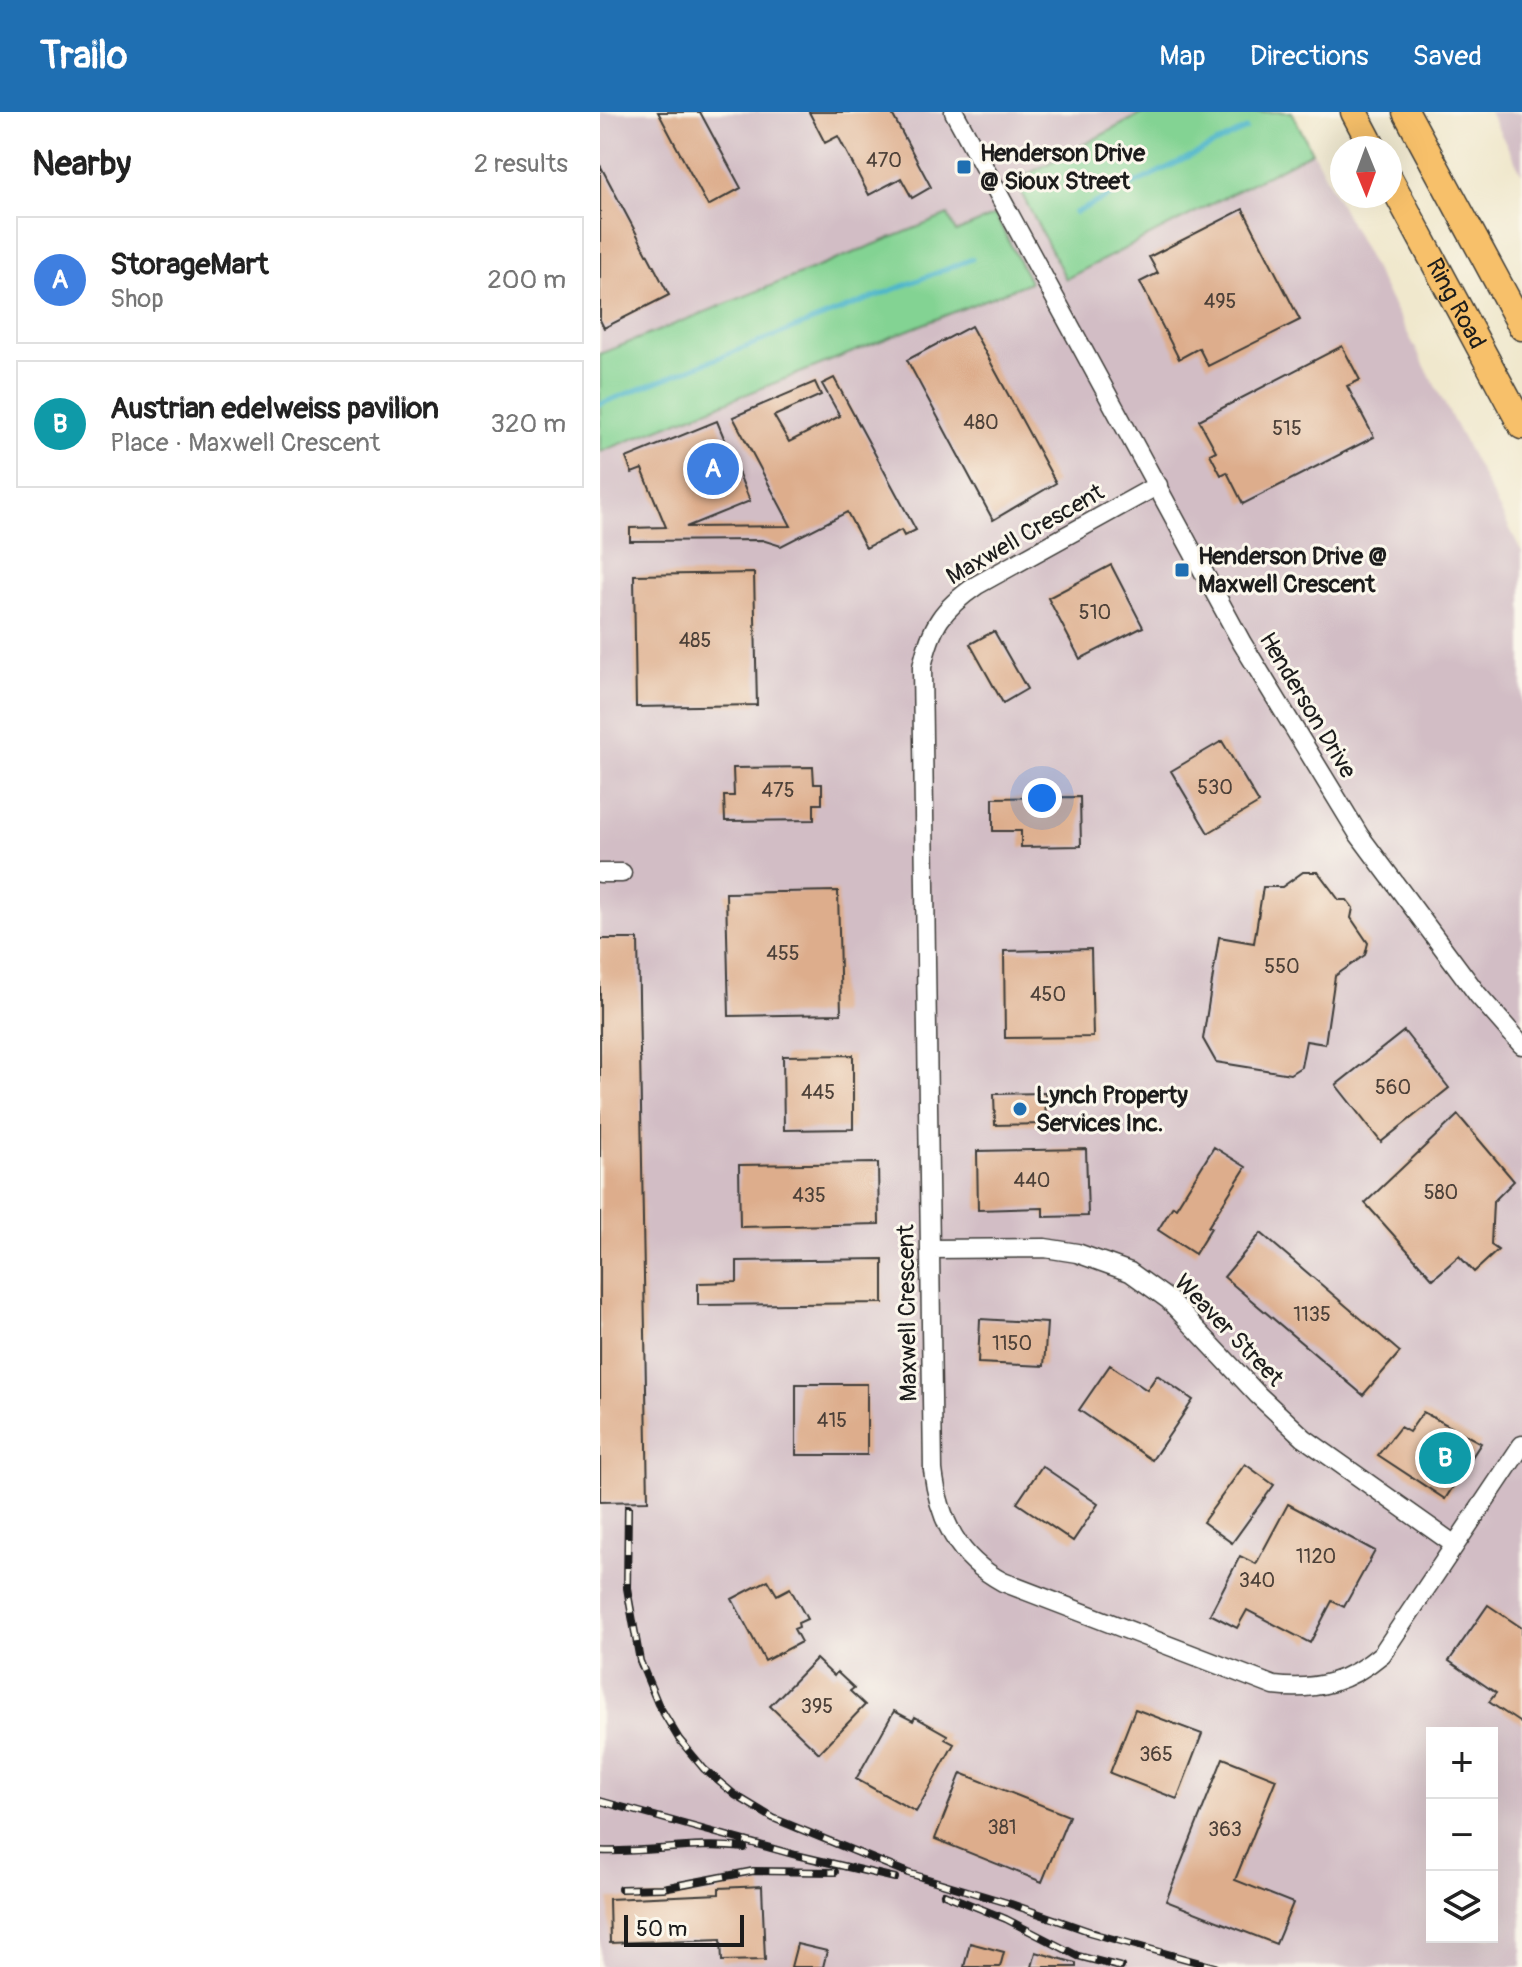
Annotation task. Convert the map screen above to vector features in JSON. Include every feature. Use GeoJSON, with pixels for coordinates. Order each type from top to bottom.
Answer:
{"type":"FeatureCollection","features":[{"type":"Feature","properties":{"kind":"highway"},"geometry":{"type":"LineString","coordinates":[[1354,112],[1367,136]]}},
{"type":"Feature","properties":{"kind":"highway","name":"Ring Road"},"geometry":{"type":"LineString","coordinates":[[1406,112],[1522,327]]}},
{"type":"Feature","properties":{"kind":"highway","name":"Ring Road"},"geometry":{"type":"LineString","coordinates":[[1402,202],[1522,426]]}},
{"type":"Feature","properties":{"kind":"street","name":"Henderson Drive"},"geometry":{"type":"LineString","coordinates":[[954,112],[1242,643],[1359,835],[1478,995],[1522,1045]]}},
{"type":"Feature","properties":{"kind":"street","name":"Maxwell Crescent"},"geometry":{"type":"LineString","coordinates":[[1158,485],[954,601],[937,620],[927,642],[922,681],[935,1487],[951,1535],[968,1557],[1003,1582],[1274,1686],[1308,1688],[1337,1683],[1353,1676],[1382,1654],[1522,1445]]}},
{"type":"Feature","properties":{"kind":"street"},"geometry":{"type":"LineString","coordinates":[[600,873],[622,873]]}},
{"type":"Feature","properties":{"kind":"street","name":"Weaver Street"},"geometry":{"type":"LineString","coordinates":[[930,1249],[1045,1248],[1077,1253],[1130,1272],[1169,1300],[1258,1395],[1304,1438],[1455,1545]]}},
{"type":"Feature","properties":{"kind":"shaded area"},"geometry":{"type":"Polygon","coordinates":[[[600,112],[1292,112],[1330,185],[1330,208],[1342,208],[1522,552],[1522,1967],[600,1967],[600,112]]]}},
{"type":"Feature","properties":{"kind":"shaded area"},"geometry":{"type":"Polygon","coordinates":[[[1489,112],[1522,112],[1522,174],[1489,112]]]}},
{"type":"Feature","properties":{"kind":"green space"},"geometry":{"type":"Polygon","coordinates":[[[1145,112],[1292,112],[1312,152],[1066,279],[1015,181],[1145,112]]]}},
{"type":"Feature","properties":{"kind":"green space"},"geometry":{"type":"Polygon","coordinates":[[[948,215],[956,232],[995,215],[1030,282],[600,452],[600,354],[948,215]]]}},
{"type":"Feature","properties":{"kind":"building"},"geometry":{"type":"Polygon","coordinates":[[[658,112],[700,112],[741,188],[708,206],[658,112]]]}},
{"type":"Feature","properties":{"kind":"building"},"geometry":{"type":"Polygon","coordinates":[[[809,112],[891,112],[931,187],[912,198],[901,178],[869,195],[838,136],[825,143],[809,112]]]}},
{"type":"Feature","properties":{"kind":"building"},"geometry":{"type":"Polygon","coordinates":[[[600,165],[669,295],[604,328],[600,320],[600,165]]]}},
{"type":"Feature","properties":{"kind":"building"},"geometry":{"type":"Polygon","coordinates":[[[1243,209],[1300,320],[1208,366],[1199,348],[1179,359],[1140,282],[1158,273],[1149,257],[1243,209]]]}},
{"type":"Feature","properties":{"kind":"building"},"geometry":{"type":"Polygon","coordinates":[[[971,326],[1056,483],[993,520],[907,360],[971,326]]]}},
{"type":"Feature","properties":{"kind":"building"},"geometry":{"type":"Polygon","coordinates":[[[1342,346],[1360,380],[1347,386],[1374,437],[1243,504],[1227,472],[1221,475],[1210,454],[1216,451],[1199,420],[1342,346]]]}},
{"type":"Feature","properties":{"kind":"building"},"geometry":{"type":"Polygon","coordinates":[[[834,378],[916,530],[904,536],[901,530],[866,548],[847,512],[781,546],[762,540],[630,541],[630,528],[666,527],[642,469],[632,473],[626,458],[717,421],[750,501],[686,527],[791,526],[733,417],[815,382],[821,395],[774,416],[789,442],[840,416],[822,384],[834,378]]]}},
{"type":"Feature","properties":{"kind":"building"},"geometry":{"type":"Polygon","coordinates":[[[1111,565],[1143,627],[1080,659],[1048,598],[1111,565]]]}},
{"type":"Feature","properties":{"kind":"building"},"geometry":{"type":"Polygon","coordinates":[[[754,573],[757,705],[636,707],[634,575],[754,573]]]}},
{"type":"Feature","properties":{"kind":"building"},"geometry":{"type":"Polygon","coordinates":[[[994,631],[1027,689],[1003,703],[970,644],[994,631]]]}},
{"type":"Feature","properties":{"kind":"building"},"geometry":{"type":"Polygon","coordinates":[[[1222,741],[1259,803],[1208,833],[1171,771],[1222,741]]]}},
{"type":"Feature","properties":{"kind":"building"},"geometry":{"type":"Polygon","coordinates":[[[813,767],[814,784],[822,784],[822,804],[814,804],[814,820],[725,821],[724,796],[734,796],[733,768],[813,767]]]}},
{"type":"Feature","properties":{"kind":"building"},"geometry":{"type":"Polygon","coordinates":[[[1080,797],[1081,846],[1021,847],[1021,831],[993,831],[993,798],[1080,797]]]}},
{"type":"Feature","properties":{"kind":"building"},"geometry":{"type":"Polygon","coordinates":[[[1303,872],[1318,872],[1339,900],[1347,900],[1353,908],[1351,918],[1368,943],[1365,955],[1335,976],[1325,1044],[1306,1041],[1301,1067],[1290,1074],[1216,1062],[1203,1039],[1219,937],[1254,943],[1263,887],[1282,887],[1303,872]]]}},
{"type":"Feature","properties":{"kind":"building"},"geometry":{"type":"Polygon","coordinates":[[[838,891],[841,1014],[729,1016],[726,893],[838,891]]]}},
{"type":"Feature","properties":{"kind":"building"},"geometry":{"type":"Polygon","coordinates":[[[600,939],[638,939],[648,1501],[600,1502],[600,939]]]}},
{"type":"Feature","properties":{"kind":"building"},"geometry":{"type":"Polygon","coordinates":[[[1091,949],[1093,1037],[1005,1038],[1004,951],[1091,949]]]}},
{"type":"Feature","properties":{"kind":"building"},"geometry":{"type":"Polygon","coordinates":[[[1404,1031],[1449,1088],[1381,1142],[1336,1085],[1404,1031]]]}},
{"type":"Feature","properties":{"kind":"building"},"geometry":{"type":"Polygon","coordinates":[[[853,1055],[853,1129],[784,1130],[783,1056],[853,1055]]]}},
{"type":"Feature","properties":{"kind":"building","name":"Lynch Property Services Inc."},"geometry":{"type":"Polygon","coordinates":[[[1045,1093],[1046,1124],[995,1125],[994,1094],[1045,1093]]]}},
{"type":"Feature","properties":{"kind":"building"},"geometry":{"type":"Polygon","coordinates":[[[1458,1115],[1514,1181],[1493,1202],[1491,1245],[1498,1250],[1474,1272],[1459,1256],[1433,1279],[1365,1203],[1458,1115]]]}},
{"type":"Feature","properties":{"kind":"building"},"geometry":{"type":"Polygon","coordinates":[[[1214,1147],[1246,1167],[1208,1227],[1211,1228],[1195,1254],[1158,1230],[1173,1206],[1176,1208],[1214,1147]]]}},
{"type":"Feature","properties":{"kind":"building"},"geometry":{"type":"Polygon","coordinates":[[[1086,1149],[1088,1216],[1043,1217],[1043,1208],[978,1210],[977,1151],[1086,1149]]]}},
{"type":"Feature","properties":{"kind":"building"},"geometry":{"type":"Polygon","coordinates":[[[878,1163],[879,1224],[740,1227],[739,1165],[878,1163]]]}},
{"type":"Feature","properties":{"kind":"building"},"geometry":{"type":"Polygon","coordinates":[[[1261,1233],[1400,1352],[1363,1395],[1224,1277],[1261,1233]]]}},
{"type":"Feature","properties":{"kind":"building"},"geometry":{"type":"Polygon","coordinates":[[[883,1259],[883,1303],[698,1305],[698,1283],[737,1282],[737,1261],[883,1259]]]}},
{"type":"Feature","properties":{"kind":"building"},"geometry":{"type":"Polygon","coordinates":[[[980,1319],[1047,1323],[1044,1366],[978,1363],[980,1319]]]}},
{"type":"Feature","properties":{"kind":"building"},"geometry":{"type":"Polygon","coordinates":[[[1110,1365],[1147,1390],[1157,1375],[1193,1400],[1152,1460],[1079,1410],[1110,1365]]]}},
{"type":"Feature","properties":{"kind":"building"},"geometry":{"type":"Polygon","coordinates":[[[796,1384],[867,1384],[867,1455],[796,1455],[796,1384]]]}},
{"type":"Feature","properties":{"kind":"building"},"geometry":{"type":"Polygon","coordinates":[[[1423,1412],[1481,1443],[1445,1499],[1378,1455],[1400,1427],[1409,1432],[1423,1412]]]}},
{"type":"Feature","properties":{"kind":"building"},"geometry":{"type":"Polygon","coordinates":[[[1245,1464],[1274,1485],[1232,1543],[1203,1522],[1245,1464]]]}},
{"type":"Feature","properties":{"kind":"building"},"geometry":{"type":"Polygon","coordinates":[[[1042,1466],[1098,1504],[1073,1541],[1017,1503],[1042,1466]]]}},
{"type":"Feature","properties":{"kind":"building"},"geometry":{"type":"Polygon","coordinates":[[[1288,1504],[1375,1551],[1344,1607],[1332,1601],[1310,1643],[1247,1610],[1237,1628],[1210,1614],[1240,1556],[1256,1564],[1288,1504]]]}},
{"type":"Feature","properties":{"kind":"building"},"geometry":{"type":"Polygon","coordinates":[[[768,1580],[777,1595],[790,1588],[807,1619],[794,1629],[801,1642],[765,1661],[732,1599],[768,1580]]]}},
{"type":"Feature","properties":{"kind":"building"},"geometry":{"type":"Polygon","coordinates":[[[1488,1605],[1522,1628],[1522,1724],[1489,1702],[1496,1693],[1449,1661],[1488,1605]]]}},
{"type":"Feature","properties":{"kind":"building"},"geometry":{"type":"Polygon","coordinates":[[[816,1659],[834,1676],[837,1672],[854,1688],[850,1691],[865,1705],[819,1753],[770,1706],[816,1659]]]}},
{"type":"Feature","properties":{"kind":"building"},"geometry":{"type":"Polygon","coordinates":[[[1135,1709],[1202,1734],[1177,1799],[1110,1773],[1135,1709]]]}},
{"type":"Feature","properties":{"kind":"building"},"geometry":{"type":"Polygon","coordinates":[[[894,1711],[913,1721],[915,1717],[947,1735],[945,1739],[954,1744],[916,1812],[856,1779],[894,1711]]]}},
{"type":"Feature","properties":{"kind":"building"},"geometry":{"type":"Polygon","coordinates":[[[1223,1758],[1276,1779],[1235,1880],[1293,1903],[1276,1944],[1166,1901],[1223,1758]]]}},
{"type":"Feature","properties":{"kind":"building"},"geometry":{"type":"Polygon","coordinates":[[[961,1773],[1069,1816],[1042,1882],[935,1839],[961,1773]]]}},
{"type":"Feature","properties":{"kind":"building"},"geometry":{"type":"Polygon","coordinates":[[[762,1886],[765,1960],[722,1961],[721,1939],[610,1943],[609,1899],[719,1894],[719,1888],[762,1886]]]}},
{"type":"Feature","properties":{"kind":"building"},"geometry":{"type":"Polygon","coordinates":[[[970,1943],[1004,1952],[1000,1967],[964,1967],[970,1943]]]}},
{"type":"Feature","properties":{"kind":"building"},"geometry":{"type":"Polygon","coordinates":[[[797,1944],[827,1951],[823,1967],[791,1967],[797,1944]]]}},
{"type":"Feature","properties":{"kind":"building"},"geometry":{"type":"Polygon","coordinates":[[[1036,1952],[1076,1963],[1076,1967],[1032,1967],[1036,1952]]]}},
{"type":"Feature","properties":{"kind":"waterway"},"geometry":{"type":"LineString","coordinates":[[1075,213],[1246,129]]}},
{"type":"Feature","properties":{"kind":"waterway"},"geometry":{"type":"LineString","coordinates":[[600,404],[972,259]]}},
{"type":"Feature","properties":{"kind":"railway"},"geometry":{"type":"LineString","coordinates":[[628,1508],[627,1588],[640,1661],[658,1704],[679,1739],[704,1769],[735,1795],[773,1818],[908,1873],[1097,1934]]}},
{"type":"Feature","properties":{"kind":"railway"},"geometry":{"type":"LineString","coordinates":[[600,1801],[796,1855],[895,1878]]}},
{"type":"Feature","properties":{"kind":"railway"},"geometry":{"type":"LineString","coordinates":[[600,1851],[708,1846],[744,1848]]}},
{"type":"Feature","properties":{"kind":"railway"},"geometry":{"type":"LineString","coordinates":[[621,1889],[663,1888],[753,1871],[835,1872]]}},
{"type":"Feature","properties":{"kind":"railway"},"geometry":{"type":"LineString","coordinates":[[944,1894],[1006,1919],[1078,1956],[1121,1967]]}},
{"type":"Feature","properties":{"kind":"railway"},"geometry":{"type":"LineString","coordinates":[[1088,1932],[1215,1967]]}},
{"type":"Feature","properties":{"kind":"place","name":"Henderson Drive @ Sioux Street"},"geometry":{"type":"Point","coordinates":[964,167]}},
{"type":"Feature","properties":{"kind":"place","name":"StorageMart"},"geometry":{"type":"Point","coordinates":[713,469]}},
{"type":"Feature","properties":{"kind":"place","name":"Henderson Drive @ Maxwell Crescent"},"geometry":{"type":"Point","coordinates":[1182,570]}},
{"type":"Feature","properties":{"kind":"place","name":"Lynch Property Services Inc."},"geometry":{"type":"Point","coordinates":[1020,1109]}},
{"type":"Feature","properties":{"kind":"place","name":"Austrian edelweiss pavilion"},"geometry":{"type":"Point","coordinates":[1445,1458]}}]}
